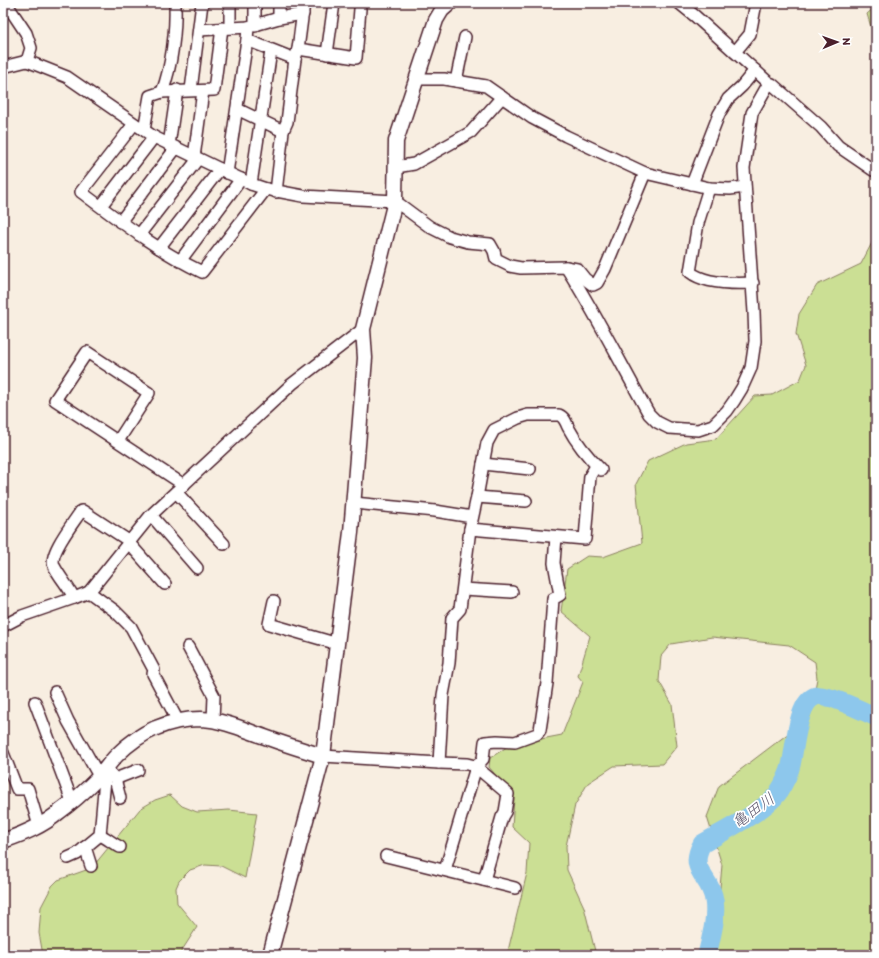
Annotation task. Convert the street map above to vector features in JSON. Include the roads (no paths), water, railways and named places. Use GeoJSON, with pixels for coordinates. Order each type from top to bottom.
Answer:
{"type":"FeatureCollection","features":[{"type":"Feature","properties":{"kind":"street"},"geometry":{"type":"LineString","coordinates":[[6,3],[29,40],[31,48],[27,61]]}},
{"type":"Feature","properties":{"kind":"street"},"geometry":{"type":"LineString","coordinates":[[162,92],[167,78],[176,20],[175,3]]}},
{"type":"Feature","properties":{"kind":"street"},"geometry":{"type":"LineString","coordinates":[[191,90],[202,3]]}},
{"type":"Feature","properties":{"kind":"street"},"geometry":{"type":"LineString","coordinates":[[144,130],[150,96],[162,92],[177,90],[214,90],[230,3]]}},
{"type":"Feature","properties":{"kind":"street"},"geometry":{"type":"LineString","coordinates":[[160,248],[224,171],[237,109],[247,40],[255,3]]}},
{"type":"Feature","properties":{"kind":"street"},"geometry":{"type":"LineString","coordinates":[[278,18],[279,3]]}},
{"type":"Feature","properties":{"kind":"street"},"geometry":{"type":"LineString","coordinates":[[327,54],[334,3]]}},
{"type":"Feature","properties":{"kind":"street"},"geometry":{"type":"LineString","coordinates":[[270,955],[323,756],[338,644],[354,503],[365,358],[363,329],[395,200],[396,141],[436,20],[442,10],[450,3]]}},
{"type":"Feature","properties":{"kind":"street"},"geometry":{"type":"LineString","coordinates":[[679,3],[754,70],[799,107],[821,127],[838,146],[873,170]]}},
{"type":"Feature","properties":{"kind":"street"},"geometry":{"type":"LineString","coordinates":[[735,52],[750,34],[756,3]]}},
{"type":"Feature","properties":{"kind":"street"},"geometry":{"type":"LineString","coordinates":[[134,124],[81,192],[139,235],[180,261],[202,272],[271,191],[283,131],[287,122],[303,9],[251,27],[199,30]]}},
{"type":"Feature","properties":{"kind":"street"},"geometry":{"type":"LineString","coordinates":[[247,40],[271,51],[296,54],[327,54],[356,58],[360,9]]}},
{"type":"Feature","properties":{"kind":"street"},"geometry":{"type":"LineString","coordinates":[[456,81],[465,37]]}},
{"type":"Feature","properties":{"kind":"street"},"geometry":{"type":"LineString","coordinates":[[180,261],[246,181],[260,120],[271,51]]}},
{"type":"Feature","properties":{"kind":"street"},"geometry":{"type":"LineString","coordinates":[[3,67],[27,61],[67,77],[154,137],[172,147],[271,191],[319,198],[395,200],[430,227],[450,237],[468,242],[490,244],[496,259],[510,266],[521,268],[566,267],[577,269],[593,285],[597,283],[608,263],[645,173]]}},
{"type":"Feature","properties":{"kind":"street"},"geometry":{"type":"LineString","coordinates":[[692,184],[719,114],[728,99],[742,86],[754,70]]}},
{"type":"Feature","properties":{"kind":"street"},"geometry":{"type":"LineString","coordinates":[[416,79],[444,79],[486,86],[532,118],[566,136],[645,173],[709,188],[745,187]]}},
{"type":"Feature","properties":{"kind":"street"},"geometry":{"type":"LineString","coordinates":[[566,267],[606,334],[649,414],[657,422],[669,428],[698,430],[713,425],[727,411],[746,380],[753,356],[755,341],[753,283],[744,168],[752,113],[769,83]]}},
{"type":"Feature","properties":{"kind":"street"},"geometry":{"type":"LineString","coordinates":[[120,222],[172,147],[177,90]]}},
{"type":"Feature","properties":{"kind":"street"},"geometry":{"type":"LineString","coordinates":[[139,235],[196,158],[203,91]]}},
{"type":"Feature","properties":{"kind":"street"},"geometry":{"type":"LineString","coordinates":[[396,167],[414,164],[471,132],[502,97]]}},
{"type":"Feature","properties":{"kind":"street"},"geometry":{"type":"LineString","coordinates":[[237,109],[283,131]]}},
{"type":"Feature","properties":{"kind":"street"},"geometry":{"type":"LineString","coordinates":[[101,206],[154,137]]}},
{"type":"Feature","properties":{"kind":"street"},"geometry":{"type":"LineString","coordinates":[[709,188],[698,223],[690,272],[693,275],[716,282],[753,283]]}},
{"type":"Feature","properties":{"kind":"street"},"geometry":{"type":"LineString","coordinates":[[3,626],[22,616],[89,592],[151,515],[292,384],[363,329]]}},
{"type":"Feature","properties":{"kind":"street"},"geometry":{"type":"LineString","coordinates":[[118,441],[149,393],[87,352],[55,400],[118,441],[180,488],[224,544]]}},
{"type":"Feature","properties":{"kind":"street"},"geometry":{"type":"LineString","coordinates":[[439,763],[443,695],[449,663],[452,618],[460,609],[470,529],[487,443],[494,430],[518,418],[528,415],[562,416],[582,450],[599,468],[590,476],[585,539],[470,529]]}},
{"type":"Feature","properties":{"kind":"street"},"geometry":{"type":"LineString","coordinates":[[483,464],[530,469]]}},
{"type":"Feature","properties":{"kind":"street"},"geometry":{"type":"LineString","coordinates":[[477,497],[526,501]]}},
{"type":"Feature","properties":{"kind":"street"},"geometry":{"type":"LineString","coordinates":[[354,503],[435,511],[472,517]]}},
{"type":"Feature","properties":{"kind":"street"},"geometry":{"type":"LineString","coordinates":[[74,598],[53,565],[53,560],[57,548],[81,511],[128,542],[165,584]]}},
{"type":"Feature","properties":{"kind":"street"},"geometry":{"type":"LineString","coordinates":[[151,515],[197,568]]}},
{"type":"Feature","properties":{"kind":"street"},"geometry":{"type":"LineString","coordinates":[[445,870],[476,767],[483,759],[485,742],[515,742],[537,734],[540,730],[547,682],[553,598],[560,595],[554,563],[556,537]]}},
{"type":"Feature","properties":{"kind":"street"},"geometry":{"type":"LineString","coordinates":[[463,589],[512,592]]}},
{"type":"Feature","properties":{"kind":"street"},"geometry":{"type":"LineString","coordinates":[[89,592],[115,611],[131,626],[154,670],[153,674],[178,721]]}},
{"type":"Feature","properties":{"kind":"street"},"geometry":{"type":"LineString","coordinates":[[274,601],[269,624],[338,644]]}},
{"type":"Feature","properties":{"kind":"street"},"geometry":{"type":"LineString","coordinates":[[188,647],[214,696],[213,721]]}},
{"type":"Feature","properties":{"kind":"street"},"geometry":{"type":"LineString","coordinates":[[55,692],[68,721],[103,772],[116,779],[120,798]]}},
{"type":"Feature","properties":{"kind":"street"},"geometry":{"type":"LineString","coordinates":[[35,702],[72,801]]}},
{"type":"Feature","properties":{"kind":"street"},"geometry":{"type":"LineString","coordinates":[[3,841],[39,826],[58,814],[103,772],[130,743],[147,732],[156,727],[178,721],[202,719],[230,725],[323,756],[467,764],[476,767],[508,794],[505,812],[502,817],[484,880]]}},
{"type":"Feature","properties":{"kind":"street"},"geometry":{"type":"LineString","coordinates":[[3,753],[17,788],[28,789],[39,826]]}},
{"type":"Feature","properties":{"kind":"street"},"geometry":{"type":"LineString","coordinates":[[116,779],[138,770]]}},
{"type":"Feature","properties":{"kind":"street"},"geometry":{"type":"LineString","coordinates":[[68,858],[77,854],[100,835],[103,772]]}},
{"type":"Feature","properties":{"kind":"street"},"geometry":{"type":"LineString","coordinates":[[100,835],[107,838],[111,843],[120,847]]}},
{"type":"Feature","properties":{"kind":"street"},"geometry":{"type":"LineString","coordinates":[[85,848],[91,866]]}},
{"type":"Feature","properties":{"kind":"street"},"geometry":{"type":"LineString","coordinates":[[386,856],[515,888]]}},
{"type":"Feature","properties":{"kind":"waterway","name":"亀田川"},"geometry":{"type":"LineString","coordinates":[[707,955],[713,928],[715,907],[712,892],[698,867],[698,853],[702,844],[754,813],[772,800],[778,793],[789,772],[798,726],[805,707],[810,700],[816,696],[828,697],[876,717]]}}]}
